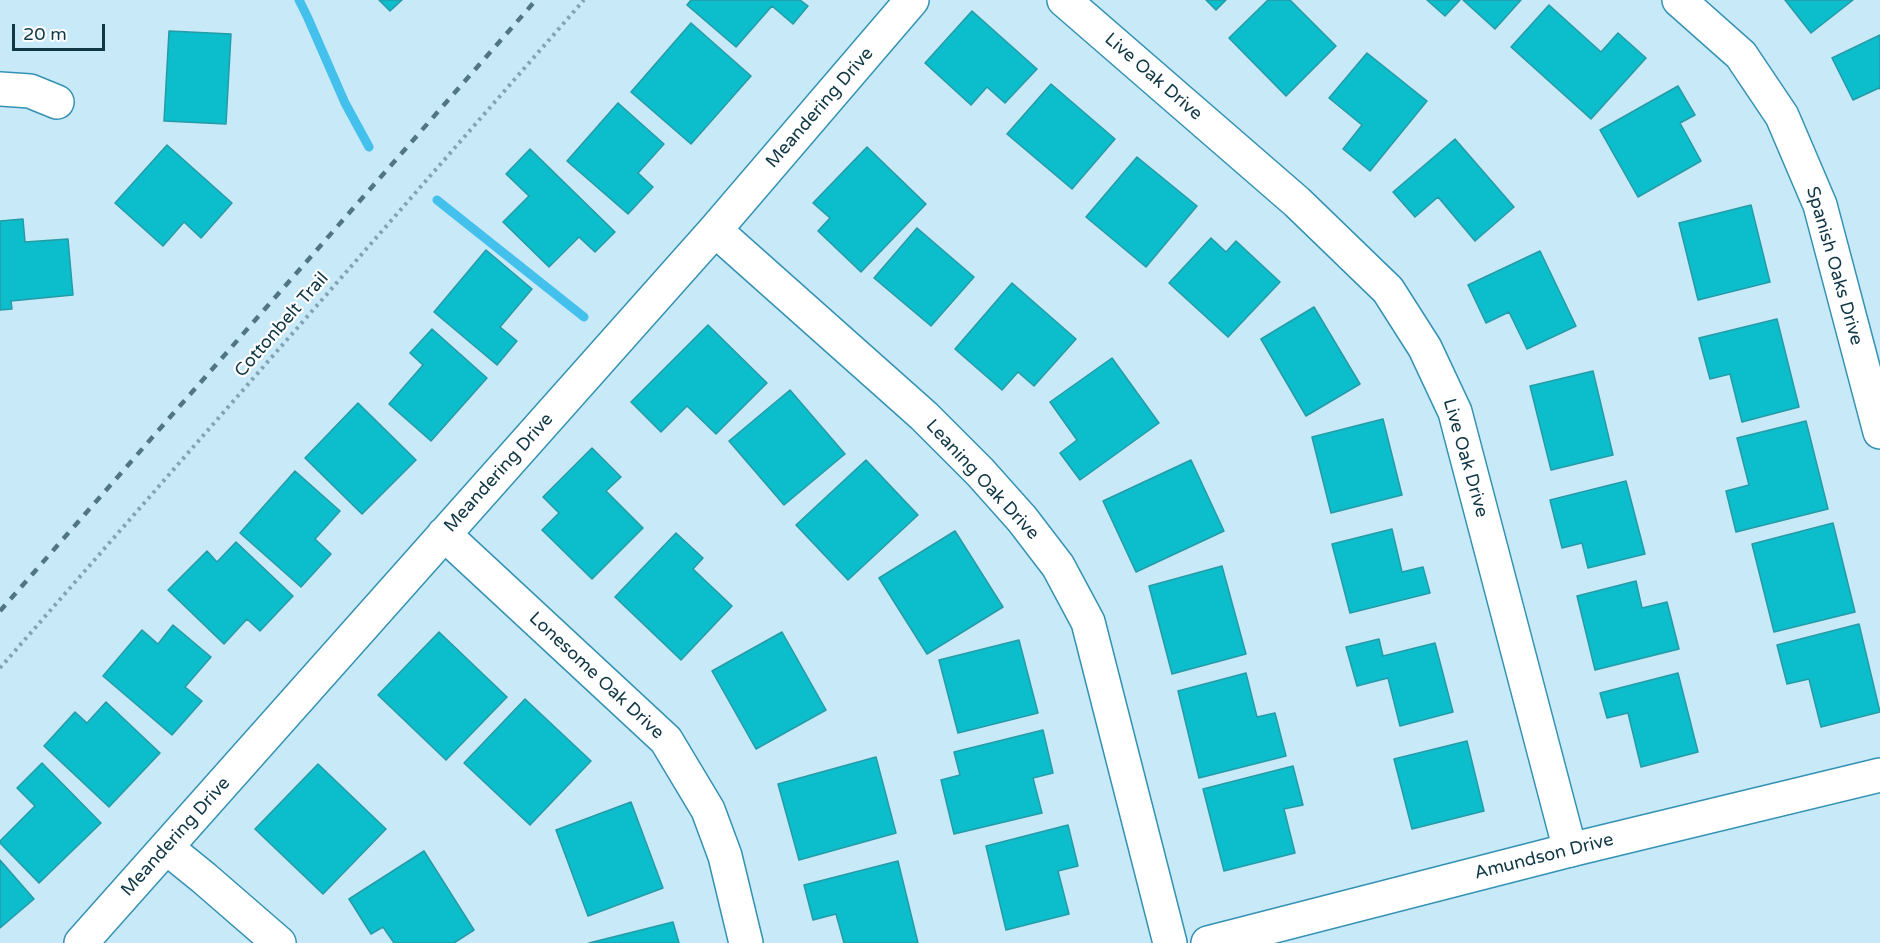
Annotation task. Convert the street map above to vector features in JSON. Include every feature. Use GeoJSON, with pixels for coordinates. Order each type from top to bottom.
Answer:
{"type":"FeatureCollection","features":[{"type":"Feature","properties":{"kind":"street","name":"Meandering Drive"},"geometry":{"type":"LineString","coordinates":[[81,943],[715,230],[912,0]]}},
{"type":"Feature","properties":{"kind":"street","name":"Live Oak Drive"},"geometry":{"type":"LineString","coordinates":[[1064,0],[1297,202],[1388,290],[1425,348],[1455,412],[1570,850]]}},
{"type":"Feature","properties":{"kind":"street","name":"Spanish Oaks Drive"},"geometry":{"type":"LineString","coordinates":[[1678,0],[1741,55],[1782,116],[1820,205],[1880,432]]}},
{"type":"Feature","properties":{"kind":"street"},"geometry":{"type":"LineString","coordinates":[[0,88],[30,91],[57,102]]}},
{"type":"Feature","properties":{"kind":"street","name":"Leaning Oak Drive"},"geometry":{"type":"LineString","coordinates":[[715,230],[924,416],[980,472],[1022,519],[1058,566],[1088,622],[1170,943]]}},
{"type":"Feature","properties":{"kind":"street","name":"Lonesome Oak Drive"},"geometry":{"type":"LineString","coordinates":[[444,534],[666,740],[708,810],[725,856],[746,943]]}},
{"type":"Feature","properties":{"kind":"street","name":"Amundson Drive"},"geometry":{"type":"LineString","coordinates":[[1208,943],[1570,850],[1880,775]]}},
{"type":"Feature","properties":{"kind":"street"},"geometry":{"type":"LineString","coordinates":[[167,848],[279,943]]}},
{"type":"Feature","properties":{"kind":"path","name":"Cottonbelt Trail"},"geometry":{"type":"LineString","coordinates":[[0,668],[584,0]]}},
{"type":"Feature","properties":{"kind":"building"},"geometry":{"type":"Polygon","coordinates":[[[379,0],[402,0],[390,11],[379,0]]]}},
{"type":"Feature","properties":{"kind":"building"},"geometry":{"type":"Polygon","coordinates":[[[691,0],[800,0],[808,6],[793,24],[772,6],[736,47],[687,5],[691,0]]]}},
{"type":"Feature","properties":{"kind":"building"},"geometry":{"type":"Polygon","coordinates":[[[1206,0],[1226,0],[1216,10],[1206,0]]]}},
{"type":"Feature","properties":{"kind":"building"},"geometry":{"type":"Polygon","coordinates":[[[1268,0],[1290,0],[1336,46],[1286,96],[1229,38],[1268,0]]]}},
{"type":"Feature","properties":{"kind":"building"},"geometry":{"type":"Polygon","coordinates":[[[1427,0],[1460,0],[1445,16],[1427,0]]]}},
{"type":"Feature","properties":{"kind":"building"},"geometry":{"type":"Polygon","coordinates":[[[1463,0],[1521,0],[1495,29],[1463,0]]]}},
{"type":"Feature","properties":{"kind":"building"},"geometry":{"type":"Polygon","coordinates":[[[1785,0],[1853,0],[1811,33],[1785,0]]]}},
{"type":"Feature","properties":{"kind":"building"},"geometry":{"type":"Polygon","coordinates":[[[1549,5],[1601,52],[1618,33],[1646,58],[1591,119],[1511,47],[1549,5]]]}},
{"type":"Feature","properties":{"kind":"building"},"geometry":{"type":"Polygon","coordinates":[[[972,11],[1037,69],[1005,103],[987,87],[971,105],[925,63],[972,11]]]}},
{"type":"Feature","properties":{"kind":"building"},"geometry":{"type":"Polygon","coordinates":[[[691,23],[751,76],[691,144],[631,92],[691,23]]]}},
{"type":"Feature","properties":{"kind":"building"},"geometry":{"type":"Polygon","coordinates":[[[169,31],[231,34],[226,124],[164,121],[169,31]]]}},
{"type":"Feature","properties":{"kind":"building"},"geometry":{"type":"Polygon","coordinates":[[[1880,35],[1880,89],[1853,100],[1832,58],[1880,35]]]}},
{"type":"Feature","properties":{"kind":"building"},"geometry":{"type":"Polygon","coordinates":[[[1367,53],[1427,101],[1370,171],[1343,149],[1362,125],[1329,98],[1367,53]]]}},
{"type":"Feature","properties":{"kind":"building"},"geometry":{"type":"Polygon","coordinates":[[[1051,84],[1115,139],[1072,189],[1007,134],[1051,84]]]}},
{"type":"Feature","properties":{"kind":"building"},"geometry":{"type":"Polygon","coordinates":[[[1678,86],[1695,115],[1680,123],[1701,161],[1638,197],[1600,130],[1678,86]]]}},
{"type":"Feature","properties":{"kind":"building"},"geometry":{"type":"Polygon","coordinates":[[[618,103],[664,144],[638,173],[653,187],[628,214],[567,161],[618,103]]]}},
{"type":"Feature","properties":{"kind":"building"},"geometry":{"type":"Polygon","coordinates":[[[1455,139],[1514,207],[1475,241],[1438,197],[1415,217],[1393,192],[1455,139]]]}},
{"type":"Feature","properties":{"kind":"building"},"geometry":{"type":"Polygon","coordinates":[[[167,145],[232,203],[201,238],[184,222],[163,246],[115,203],[167,145]]]}},
{"type":"Feature","properties":{"kind":"building"},"geometry":{"type":"Polygon","coordinates":[[[867,147],[926,204],[861,272],[818,231],[830,218],[813,203],[867,147]]]}},
{"type":"Feature","properties":{"kind":"building"},"geometry":{"type":"Polygon","coordinates":[[[530,149],[615,232],[595,252],[579,237],[549,267],[503,222],[529,196],[506,174],[530,149]]]}},
{"type":"Feature","properties":{"kind":"building"},"geometry":{"type":"Polygon","coordinates":[[[1137,157],[1197,206],[1146,267],[1086,217],[1137,157]]]}},
{"type":"Feature","properties":{"kind":"building"},"geometry":{"type":"Polygon","coordinates":[[[1751,205],[1770,282],[1698,300],[1679,223],[1751,205]]]}},
{"type":"Feature","properties":{"kind":"building"},"geometry":{"type":"Polygon","coordinates":[[[23,219],[25,242],[68,239],[73,295],[11,301],[12,309],[0,310],[0,221],[23,219]]]}},
{"type":"Feature","properties":{"kind":"building"},"geometry":{"type":"Polygon","coordinates":[[[917,228],[974,277],[931,326],[874,278],[917,228]]]}},
{"type":"Feature","properties":{"kind":"building"},"geometry":{"type":"Polygon","coordinates":[[[1211,238],[1226,252],[1236,241],[1280,282],[1228,337],[1169,283],[1211,238]]]}},
{"type":"Feature","properties":{"kind":"building"},"geometry":{"type":"Polygon","coordinates":[[[486,250],[532,289],[500,327],[517,341],[497,365],[434,312],[486,250]]]}},
{"type":"Feature","properties":{"kind":"building"},"geometry":{"type":"Polygon","coordinates":[[[1540,251],[1576,326],[1527,349],[1509,312],[1486,323],[1468,285],[1540,251]]]}},
{"type":"Feature","properties":{"kind":"building"},"geometry":{"type":"Polygon","coordinates":[[[1012,283],[1076,339],[1034,386],[1018,372],[1002,390],[955,349],[1012,283]]]}},
{"type":"Feature","properties":{"kind":"building"},"geometry":{"type":"Polygon","coordinates":[[[1314,307],[1360,384],[1306,416],[1261,339],[1314,307]]]}},
{"type":"Feature","properties":{"kind":"building"},"geometry":{"type":"Polygon","coordinates":[[[1777,319],[1799,407],[1742,422],[1730,374],[1710,379],[1699,338],[1777,319]]]}},
{"type":"Feature","properties":{"kind":"building"},"geometry":{"type":"Polygon","coordinates":[[[708,325],[767,383],[716,434],[687,406],[661,432],[631,402],[708,325]]]}},
{"type":"Feature","properties":{"kind":"building"},"geometry":{"type":"Polygon","coordinates":[[[432,329],[487,378],[431,441],[389,404],[423,365],[410,353],[432,329]]]}},
{"type":"Feature","properties":{"kind":"building"},"geometry":{"type":"Polygon","coordinates":[[[1112,358],[1159,423],[1080,480],[1060,453],[1077,440],[1050,402],[1112,358]]]}},
{"type":"Feature","properties":{"kind":"building"},"geometry":{"type":"Polygon","coordinates":[[[1593,371],[1613,455],[1551,470],[1530,386],[1593,371]]]}},
{"type":"Feature","properties":{"kind":"building"},"geometry":{"type":"Polygon","coordinates":[[[790,390],[845,454],[784,505],[729,441],[790,390]]]}},
{"type":"Feature","properties":{"kind":"building"},"geometry":{"type":"Polygon","coordinates":[[[358,403],[416,460],[362,514],[305,458],[358,403]]]}},
{"type":"Feature","properties":{"kind":"building"},"geometry":{"type":"Polygon","coordinates":[[[1383,419],[1402,495],[1331,513],[1312,437],[1383,419]]]}},
{"type":"Feature","properties":{"kind":"building"},"geometry":{"type":"Polygon","coordinates":[[[1806,421],[1828,509],[1736,532],[1726,491],[1749,485],[1737,438],[1806,421]]]}},
{"type":"Feature","properties":{"kind":"building"},"geometry":{"type":"Polygon","coordinates":[[[592,448],[621,477],[606,491],[643,528],[592,579],[542,530],[559,513],[543,497],[592,448]]]}},
{"type":"Feature","properties":{"kind":"building"},"geometry":{"type":"Polygon","coordinates":[[[866,460],[918,515],[848,580],[796,525],[866,460]]]}},
{"type":"Feature","properties":{"kind":"building"},"geometry":{"type":"Polygon","coordinates":[[[1191,460],[1224,531],[1136,572],[1103,501],[1191,460]]]}},
{"type":"Feature","properties":{"kind":"building"},"geometry":{"type":"Polygon","coordinates":[[[295,471],[340,511],[315,539],[331,554],[301,587],[240,533],[295,471]]]}},
{"type":"Feature","properties":{"kind":"building"},"geometry":{"type":"Polygon","coordinates":[[[1626,481],[1645,554],[1588,568],[1582,543],[1562,548],[1550,500],[1626,481]]]}},
{"type":"Feature","properties":{"kind":"building"},"geometry":{"type":"Polygon","coordinates":[[[1833,523],[1855,612],[1774,632],[1752,544],[1833,523]]]}},
{"type":"Feature","properties":{"kind":"building"},"geometry":{"type":"Polygon","coordinates":[[[1392,529],[1402,572],[1423,567],[1430,593],[1350,613],[1332,544],[1392,529]]]}},
{"type":"Feature","properties":{"kind":"building"},"geometry":{"type":"Polygon","coordinates":[[[955,531],[1003,607],[927,654],[879,578],[955,531]]]}},
{"type":"Feature","properties":{"kind":"building"},"geometry":{"type":"Polygon","coordinates":[[[676,533],[703,558],[693,569],[732,606],[681,660],[615,597],[676,533]]]}},
{"type":"Feature","properties":{"kind":"building"},"geometry":{"type":"Polygon","coordinates":[[[236,542],[293,596],[260,631],[247,619],[224,644],[168,590],[207,551],[217,562],[236,542]]]}},
{"type":"Feature","properties":{"kind":"building"},"geometry":{"type":"Polygon","coordinates":[[[1222,566],[1246,654],[1172,674],[1149,586],[1222,566]]]}},
{"type":"Feature","properties":{"kind":"building"},"geometry":{"type":"Polygon","coordinates":[[[1636,581],[1642,608],[1667,602],[1679,649],[1595,670],[1577,596],[1636,581]]]}},
{"type":"Feature","properties":{"kind":"building"},"geometry":{"type":"Polygon","coordinates":[[[1859,624],[1880,712],[1821,727],[1809,679],[1787,684],[1777,645],[1859,624]]]}},
{"type":"Feature","properties":{"kind":"building"},"geometry":{"type":"Polygon","coordinates":[[[173,625],[211,657],[185,687],[202,701],[172,735],[103,676],[142,630],[158,644],[173,625]]]}},
{"type":"Feature","properties":{"kind":"building"},"geometry":{"type":"Polygon","coordinates":[[[439,632],[507,697],[446,760],[378,695],[439,632]]]}},
{"type":"Feature","properties":{"kind":"building"},"geometry":{"type":"Polygon","coordinates":[[[782,632],[826,710],[756,749],[712,671],[782,632]]]}},
{"type":"Feature","properties":{"kind":"building"},"geometry":{"type":"Polygon","coordinates":[[[1379,639],[1383,656],[1435,643],[1453,712],[1400,726],[1388,678],[1357,686],[1346,647],[1379,639]]]}},
{"type":"Feature","properties":{"kind":"building"},"geometry":{"type":"Polygon","coordinates":[[[1019,640],[1038,713],[958,733],[939,660],[1019,640]]]}},
{"type":"Feature","properties":{"kind":"building"},"geometry":{"type":"Polygon","coordinates":[[[1246,673],[1257,717],[1275,713],[1286,756],[1199,778],[1178,691],[1246,673]]]}},
{"type":"Feature","properties":{"kind":"building"},"geometry":{"type":"Polygon","coordinates":[[[1678,673],[1698,752],[1641,767],[1628,713],[1607,718],[1600,693],[1678,673]]]}},
{"type":"Feature","properties":{"kind":"building"},"geometry":{"type":"Polygon","coordinates":[[[525,699],[591,761],[530,825],[464,763],[525,699]]]}},
{"type":"Feature","properties":{"kind":"building"},"geometry":{"type":"Polygon","coordinates":[[[106,702],[160,753],[109,807],[44,746],[75,712],[87,723],[106,702]]]}},
{"type":"Feature","properties":{"kind":"building"},"geometry":{"type":"Polygon","coordinates":[[[1043,730],[1053,773],[1033,778],[1042,813],[954,834],[941,780],[960,775],[954,752],[1043,730]]]}},
{"type":"Feature","properties":{"kind":"building"},"geometry":{"type":"Polygon","coordinates":[[[1467,741],[1484,811],[1412,829],[1394,759],[1467,741]]]}},
{"type":"Feature","properties":{"kind":"building"},"geometry":{"type":"Polygon","coordinates":[[[876,757],[896,833],[799,860],[778,784],[876,757]]]}},
{"type":"Feature","properties":{"kind":"building"},"geometry":{"type":"Polygon","coordinates":[[[42,763],[101,823],[39,883],[0,841],[35,806],[17,788],[42,763]]]}},
{"type":"Feature","properties":{"kind":"building"},"geometry":{"type":"Polygon","coordinates":[[[318,764],[386,829],[323,894],[255,829],[318,764]]]}},
{"type":"Feature","properties":{"kind":"building"},"geometry":{"type":"Polygon","coordinates":[[[1293,766],[1303,805],[1284,809],[1295,853],[1224,871],[1203,789],[1293,766]]]}},
{"type":"Feature","properties":{"kind":"building"},"geometry":{"type":"Polygon","coordinates":[[[631,802],[663,888],[588,916],[556,830],[631,802]]]}},
{"type":"Feature","properties":{"kind":"building"},"geometry":{"type":"Polygon","coordinates":[[[1068,825],[1078,866],[1058,871],[1069,914],[1006,930],[986,846],[1068,825]]]}},
{"type":"Feature","properties":{"kind":"building"},"geometry":{"type":"Polygon","coordinates":[[[424,851],[474,930],[454,943],[394,943],[383,927],[371,934],[349,899],[424,851]]]}},
{"type":"Feature","properties":{"kind":"building"},"geometry":{"type":"Polygon","coordinates":[[[0,860],[34,899],[0,928],[0,860]]]}},
{"type":"Feature","properties":{"kind":"building"},"geometry":{"type":"Polygon","coordinates":[[[898,861],[918,943],[844,943],[836,914],[813,920],[804,885],[898,861]]]}},
{"type":"Feature","properties":{"kind":"building"},"geometry":{"type":"Polygon","coordinates":[[[673,922],[679,943],[589,943],[673,922]]]}},
{"type":"Feature","properties":{"kind":"waterway"},"geometry":{"type":"LineString","coordinates":[[299,0],[345,103],[369,147]]}},
{"type":"Feature","properties":{"kind":"waterway"},"geometry":{"type":"LineString","coordinates":[[437,200],[584,317]]}},
{"type":"Feature","properties":{"kind":"railway"},"geometry":{"type":"LineString","coordinates":[[0,611],[536,0]]}}]}
